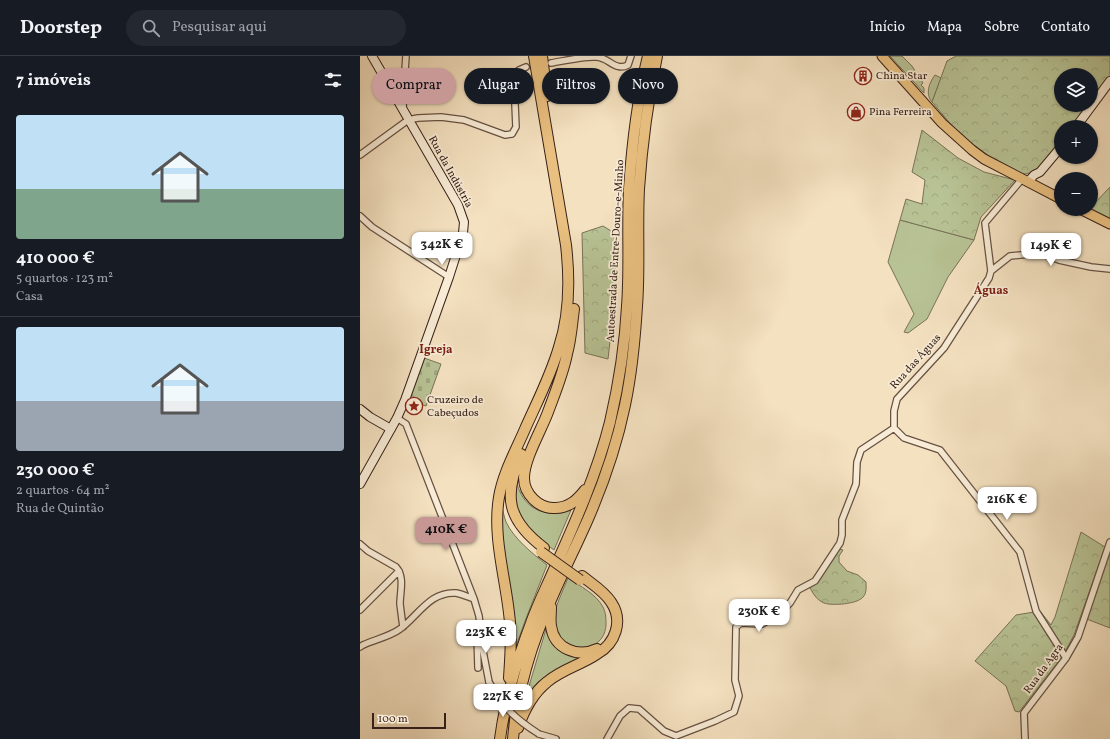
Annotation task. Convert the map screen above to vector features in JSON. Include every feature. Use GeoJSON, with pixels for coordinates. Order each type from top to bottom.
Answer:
{"type":"FeatureCollection","features":[{"type":"Feature","properties":{"kind":"highway"},"geometry":{"type":"LineString","coordinates":[[507,704],[511,656],[510,624],[497,521],[499,496],[506,473],[560,347],[569,295],[566,245],[533,56]]}},
{"type":"Feature","properties":{"kind":"highway"},"geometry":{"type":"LineString","coordinates":[[539,56],[542,70]]}},
{"type":"Feature","properties":{"kind":"highway"},"geometry":{"type":"LineString","coordinates":[[542,56],[543,68]]}},
{"type":"Feature","properties":{"kind":"highway","name":"Autoestrada de Entre-Douro-e-Minho"},"geometry":{"type":"LineString","coordinates":[[500,739],[507,704],[520,656],[532,622],[589,486],[610,422],[623,357],[627,305],[629,190],[633,138],[641,84],[648,56]]}},
{"type":"Feature","properties":{"kind":"highway","name":"Autoestrada de Entre-Douro-e-Minho"},"geometry":{"type":"LineString","coordinates":[[513,739],[517,704],[530,657],[553,594],[599,493],[615,445],[625,405],[632,359],[637,305],[639,190],[643,140],[657,56]]}},
{"type":"Feature","properties":{"kind":"highway"},"geometry":{"type":"LineString","coordinates":[[548,104],[574,262],[574,310],[568,354],[547,414],[527,463],[524,479],[525,487],[537,503],[546,507],[554,508],[564,507],[572,503],[589,486]]}},
{"type":"Feature","properties":{"kind":"highway"},"geometry":{"type":"LineString","coordinates":[[542,550],[521,527],[515,516],[511,502],[511,483],[518,461],[569,336],[574,310]]}},
{"type":"Feature","properties":{"kind":"highway"},"geometry":{"type":"LineString","coordinates":[[513,739],[521,718],[538,690],[559,673],[604,650],[609,645],[615,634],[617,619],[612,603],[600,590],[581,578],[519,532],[509,513],[505,490],[518,446]]}},
{"type":"Feature","properties":{"kind":"highway"},"geometry":{"type":"LineString","coordinates":[[553,594],[550,617],[551,627],[553,635],[558,643],[566,649],[576,652],[586,653],[596,650],[607,640],[609,636],[612,628],[611,612],[608,605],[581,578]]}},
{"type":"Feature","properties":{"kind":"main road"},"geometry":{"type":"LineString","coordinates":[[882,56],[960,140],[984,159],[1054,196]]}},
{"type":"Feature","properties":{"kind":"main road"},"geometry":{"type":"LineString","coordinates":[[1094,216],[1110,224]]}},
{"type":"Feature","properties":{"kind":"street","name":"Rua da Indústria"},"geometry":{"type":"LineString","coordinates":[[360,484],[397,418],[450,277],[463,233],[464,222],[458,205],[372,56]]}},
{"type":"Feature","properties":{"kind":"street"},"geometry":{"type":"LineString","coordinates":[[403,111],[406,56]]}},
{"type":"Feature","properties":{"kind":"street"},"geometry":{"type":"LineString","coordinates":[[551,63],[596,56],[606,59],[622,68],[628,65],[631,56]]}},
{"type":"Feature","properties":{"kind":"street"},"geometry":{"type":"LineString","coordinates":[[360,155],[408,120],[418,118],[441,117],[464,120],[505,135],[512,134],[516,127],[514,81],[519,70],[526,67]]}},
{"type":"Feature","properties":{"kind":"street"},"geometry":{"type":"LineString","coordinates":[[1081,120],[1110,82]]}},
{"type":"Feature","properties":{"kind":"street"},"geometry":{"type":"LineString","coordinates":[[991,271],[985,222],[1025,181],[1040,172],[1054,155]]}},
{"type":"Feature","properties":{"kind":"street"},"geometry":{"type":"LineString","coordinates":[[1036,187],[1040,177],[1040,172]]}},
{"type":"Feature","properties":{"kind":"street"},"geometry":{"type":"LineString","coordinates":[[360,216],[372,226],[450,277]]}},
{"type":"Feature","properties":{"kind":"street"},"geometry":{"type":"LineString","coordinates":[[991,271],[1010,256],[1040,253],[1059,260],[1091,267],[1110,268]]}},
{"type":"Feature","properties":{"kind":"street","name":"Rua das Águas"},"geometry":{"type":"LineString","coordinates":[[894,428],[894,411],[897,399],[944,348],[989,278],[991,271]]}},
{"type":"Feature","properties":{"kind":"street"},"geometry":{"type":"LineString","coordinates":[[360,409],[370,417],[391,429]]}},
{"type":"Feature","properties":{"kind":"street"},"geometry":{"type":"LineString","coordinates":[[397,418],[406,424],[474,599],[479,616],[489,682],[499,701],[518,720],[538,734],[556,739]]}},
{"type":"Feature","properties":{"kind":"street"},"geometry":{"type":"LineString","coordinates":[[607,739],[620,716],[629,708],[639,708],[664,731],[676,736],[734,712],[739,696],[735,680],[736,627],[741,623],[762,624],[782,611],[790,603],[798,590],[815,581],[840,543],[842,535],[842,520],[856,484],[857,462],[861,450],[894,428],[904,438],[940,450],[1020,552],[1036,611],[1066,658]]}},
{"type":"Feature","properties":{"kind":"street","name":"Rua da Agra"},"geometry":{"type":"LineString","coordinates":[[1025,739],[1024,713],[1066,658],[1078,637],[1110,542]]}},
{"type":"Feature","properties":{"kind":"street"},"geometry":{"type":"LineString","coordinates":[[360,544],[368,551],[396,567],[400,571],[402,581],[400,605],[403,627]]}},
{"type":"Feature","properties":{"kind":"street"},"geometry":{"type":"LineString","coordinates":[[360,610],[400,571]]}},
{"type":"Feature","properties":{"kind":"street"},"geometry":{"type":"LineString","coordinates":[[360,648],[363,645],[399,630],[431,600],[446,594],[456,594],[474,599]]}},
{"type":"Feature","properties":{"kind":"street"},"geometry":{"type":"LineString","coordinates":[[478,668],[477,636],[481,632]]}},
{"type":"Feature","properties":{"kind":"street"},"geometry":{"type":"LineString","coordinates":[[1020,739],[1024,732]]}},
{"type":"Feature","properties":{"kind":"green space"},"geometry":{"type":"Polygon","coordinates":[[[890,56],[902,56],[912,66],[923,83],[921,85],[924,88],[924,93],[890,56]]]}},
{"type":"Feature","properties":{"kind":"green space"},"geometry":{"type":"Polygon","coordinates":[[[956,56],[1110,56],[1110,77],[1098,93],[1098,68],[1054,68],[1054,112],[1084,112],[1077,120],[1054,120],[1054,150],[1044,164],[1034,172],[1020,174],[996,161],[960,135],[932,102],[947,61],[956,56]]]}},
{"type":"Feature","properties":{"kind":"green space"},"geometry":{"type":"Polygon","coordinates":[[[935,75],[941,78],[932,102],[928,92],[931,81],[935,75]]]}},
{"type":"Feature","properties":{"kind":"green space"},"geometry":{"type":"Polygon","coordinates":[[[922,130],[958,158],[984,172],[1015,180],[981,217],[974,240],[900,220],[906,199],[922,204],[925,180],[912,172],[922,130]]]}},
{"type":"Feature","properties":{"kind":"green space"},"geometry":{"type":"Polygon","coordinates":[[[1110,187],[1110,220],[1098,214],[1098,200],[1110,187]]]}},
{"type":"Feature","properties":{"kind":"green space"},"geometry":{"type":"Polygon","coordinates":[[[900,220],[974,240],[948,277],[927,319],[908,333],[904,332],[914,314],[888,262],[900,220]]]}},
{"type":"Feature","properties":{"kind":"green space"},"geometry":{"type":"Polygon","coordinates":[[[603,226],[616,234],[616,288],[608,359],[585,353],[582,233],[603,226]]]}},
{"type":"Feature","properties":{"kind":"green space"},"geometry":{"type":"Polygon","coordinates":[[[424,358],[441,364],[426,406],[409,400],[424,358]]]}},
{"type":"Feature","properties":{"kind":"green space"},"geometry":{"type":"Polygon","coordinates":[[[516,481],[525,500],[540,511],[555,513],[571,510],[554,550],[540,540],[528,528],[518,514],[514,497],[516,481]]]}},
{"type":"Feature","properties":{"kind":"green space"},"geometry":{"type":"Polygon","coordinates":[[[501,504],[509,528],[524,546],[547,565],[514,652],[501,523],[501,504]]]}},
{"type":"Feature","properties":{"kind":"green space"},"geometry":{"type":"Polygon","coordinates":[[[1081,532],[1105,547],[1074,635],[1062,657],[1019,712],[1015,711],[1006,686],[975,661],[1016,615],[1040,611],[1051,625],[1055,617],[1081,532]]]}},
{"type":"Feature","properties":{"kind":"green space"},"geometry":{"type":"Polygon","coordinates":[[[1110,542],[1110,628],[1084,618],[1110,542]]]}},
{"type":"Feature","properties":{"kind":"green space"},"geometry":{"type":"Polygon","coordinates":[[[839,549],[843,550],[839,556],[839,562],[847,571],[858,575],[866,582],[866,592],[860,599],[851,603],[828,604],[819,600],[810,588],[819,580],[839,549]]]}},
{"type":"Feature","properties":{"kind":"green space"},"geometry":{"type":"Polygon","coordinates":[[[568,578],[592,594],[600,602],[605,612],[606,625],[603,636],[597,643],[588,647],[578,648],[569,645],[561,638],[556,629],[554,616],[568,578]]]}},
{"type":"Feature","properties":{"kind":"green space"},"geometry":{"type":"Polygon","coordinates":[[[546,629],[552,643],[560,651],[572,656],[587,657],[552,673],[538,682],[526,696],[546,629]]]}},
{"type":"Feature","properties":{"kind":"place","name":"China Star"},"geometry":{"type":"Point","coordinates":[863,76]}},
{"type":"Feature","properties":{"kind":"place","name":"Pina Ferreira"},"geometry":{"type":"Point","coordinates":[856,112]}},
{"type":"Feature","properties":{"kind":"place","name":"Cruzeiro de Cabeçudos"},"geometry":{"type":"Point","coordinates":[414,406]}},
{"type":"Feature","properties":{"kind":"district","name":"Águas"},"geometry":{"type":"Point","coordinates":[991,291]}},
{"type":"Feature","properties":{"kind":"district","name":"Igreja"},"geometry":{"type":"Point","coordinates":[436,350]}}]}
